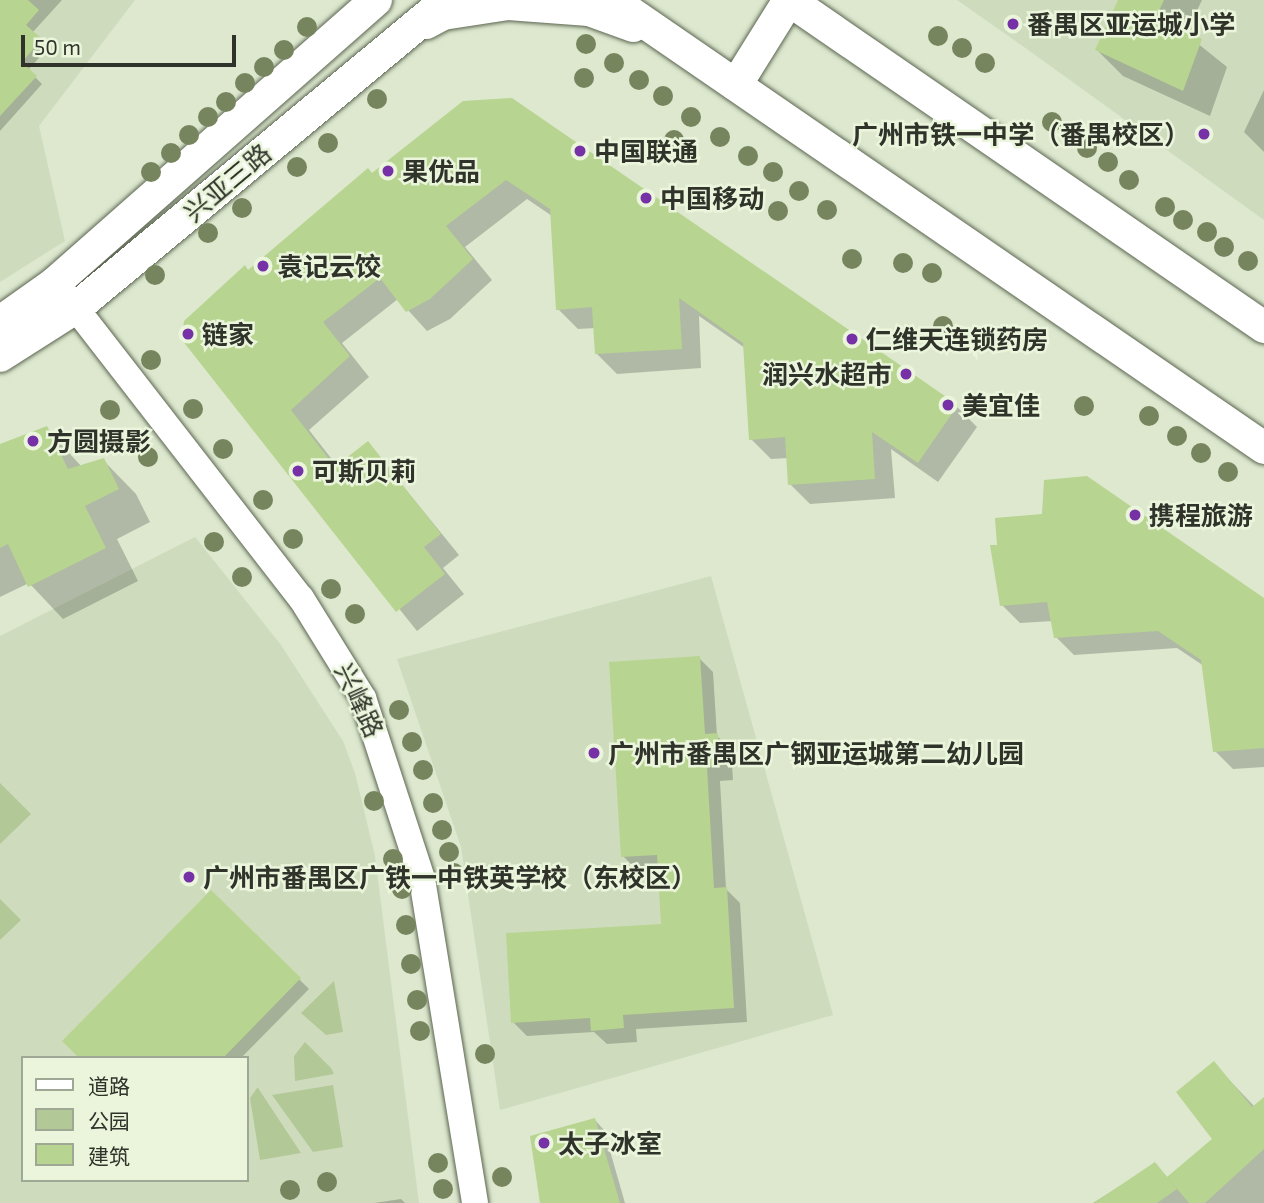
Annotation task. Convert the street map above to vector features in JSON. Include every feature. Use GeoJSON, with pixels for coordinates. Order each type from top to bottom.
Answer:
{"type":"FeatureCollection","features":[{"type":"Feature","properties":{"kind":"street"},"geometry":{"type":"LineString","coordinates":[[274,93],[341,0]]}},
{"type":"Feature","properties":{"kind":"street","name":"兴亚三路"},"geometry":{"type":"LineString","coordinates":[[0,322],[55,284],[376,0]]}},
{"type":"Feature","properties":{"kind":"street","name":"兴亚三路"},"geometry":{"type":"LineString","coordinates":[[0,356],[77,307],[447,0]]}},
{"type":"Feature","properties":{"kind":"street"},"geometry":{"type":"LineString","coordinates":[[612,0],[1264,447]]}},
{"type":"Feature","properties":{"kind":"street"},"geometry":{"type":"LineString","coordinates":[[736,85],[789,0],[1264,327]]}},
{"type":"Feature","properties":{"kind":"street"},"geometry":{"type":"LineString","coordinates":[[403,36],[443,14],[508,4],[589,10],[685,50]]}},
{"type":"Feature","properties":{"kind":"street","name":"兴峰路"},"geometry":{"type":"LineString","coordinates":[[55,284],[77,307],[301,598],[363,698],[422,878],[475,1203]]}},
{"type":"Feature","properties":{"kind":"shaded area"},"geometry":{"type":"Polygon","coordinates":[[[0,0],[135,0],[39,126],[65,241],[0,282],[0,0]]]}},
{"type":"Feature","properties":{"kind":"shaded area","name":"广州市铁一中学（番禺校区）"},"geometry":{"type":"Polygon","coordinates":[[[957,0],[1264,0],[1264,220],[1024,47],[957,0]]]}},
{"type":"Feature","properties":{"kind":"shaded area","name":"广州市番禺区广铁一中铁英学校（东校区）"},"geometry":{"type":"Polygon","coordinates":[[[195,537],[281,645],[343,741],[355,773],[375,856],[419,1203],[0,1203],[0,636],[195,537]]]}},
{"type":"Feature","properties":{"kind":"shaded area","name":"广州市番禺区广钢亚运城第二幼儿园"},"geometry":{"type":"Polygon","coordinates":[[[711,576],[833,1015],[500,1110],[461,847],[397,659],[711,576]]]}},
{"type":"Feature","properties":{"kind":"green space"},"geometry":{"type":"Polygon","coordinates":[[[0,783],[31,814],[0,844],[0,783]]]}},
{"type":"Feature","properties":{"kind":"green space"},"geometry":{"type":"Polygon","coordinates":[[[0,899],[21,920],[0,940],[0,899]]]}},
{"type":"Feature","properties":{"kind":"green space"},"geometry":{"type":"Polygon","coordinates":[[[334,981],[343,1032],[326,1035],[301,1013],[334,981]]]}},
{"type":"Feature","properties":{"kind":"green space"},"geometry":{"type":"Polygon","coordinates":[[[305,1042],[334,1074],[295,1081],[294,1056],[305,1042]]]}},
{"type":"Feature","properties":{"kind":"green space"},"geometry":{"type":"Polygon","coordinates":[[[333,1085],[343,1147],[313,1152],[272,1095],[333,1085]]]}},
{"type":"Feature","properties":{"kind":"green space"},"geometry":{"type":"Polygon","coordinates":[[[257,1088],[301,1153],[260,1160],[250,1098],[257,1088]]]}},
{"type":"Feature","properties":{"kind":"building"},"geometry":{"type":"Polygon","coordinates":[[[0,0],[28,0],[39,10],[26,25],[42,39],[22,62],[37,76],[0,116],[0,0]]]}},
{"type":"Feature","properties":{"kind":"building"},"geometry":{"type":"Polygon","coordinates":[[[1118,0],[1164,0],[1156,17],[1202,39],[1183,91],[1095,50],[1118,0]]]}},
{"type":"Feature","properties":{"kind":"building"},"geometry":{"type":"Polygon","coordinates":[[[512,98],[958,405],[918,463],[872,432],[875,479],[788,485],[785,437],[749,440],[743,343],[679,298],[682,349],[595,354],[592,307],[556,310],[550,209],[506,180],[446,226],[473,259],[430,299],[406,312],[380,278],[323,322],[350,356],[291,410],[335,467],[368,441],[441,534],[424,547],[445,574],[396,612],[182,340],[184,321],[245,265],[248,270],[368,168],[372,173],[463,101],[512,98]]]}},
{"type":"Feature","properties":{"kind":"building"},"geometry":{"type":"Polygon","coordinates":[[[47,426],[68,469],[104,458],[119,489],[85,506],[106,548],[28,587],[8,544],[0,548],[0,444],[47,426]]]}},
{"type":"Feature","properties":{"kind":"building"},"geometry":{"type":"Polygon","coordinates":[[[1087,476],[1264,598],[1264,748],[1213,752],[1201,660],[1158,631],[1054,638],[1047,602],[1000,606],[990,545],[997,545],[995,518],[1042,514],[1044,480],[1087,476]]]}},
{"type":"Feature","properties":{"kind":"building"},"geometry":{"type":"Polygon","coordinates":[[[700,656],[705,734],[718,733],[719,766],[707,767],[714,888],[727,887],[734,1008],[623,1015],[624,1028],[591,1031],[590,1018],[511,1023],[506,933],[661,924],[657,855],[621,857],[609,662],[700,656]]]}},
{"type":"Feature","properties":{"kind":"building"},"geometry":{"type":"Polygon","coordinates":[[[211,890],[301,978],[225,1056],[77,1056],[62,1041],[211,890]]]}},
{"type":"Feature","properties":{"kind":"building"},"geometry":{"type":"Polygon","coordinates":[[[1214,1061],[1252,1107],[1264,1097],[1264,1149],[1205,1203],[1189,1203],[1167,1177],[1212,1139],[1176,1092],[1214,1061]]]}},
{"type":"Feature","properties":{"kind":"building"},"geometry":{"type":"Polygon","coordinates":[[[595,1118],[620,1203],[540,1203],[530,1136],[595,1118]]]}},
{"type":"Feature","properties":{"kind":"building"},"geometry":{"type":"Polygon","coordinates":[[[1155,1162],[1177,1189],[1157,1203],[1094,1203],[1155,1162]]]}},
{"type":"Feature","properties":{"kind":"place","name":"番禺区亚运城小学"},"geometry":{"type":"Point","coordinates":[1013,24]}},
{"type":"Feature","properties":{"kind":"place","name":"广州市铁一中学（番禺校区）"},"geometry":{"type":"Point","coordinates":[1204,134]}},
{"type":"Feature","properties":{"kind":"place","name":"中国联通"},"geometry":{"type":"Point","coordinates":[580,151]}},
{"type":"Feature","properties":{"kind":"place","name":"果优品"},"geometry":{"type":"Point","coordinates":[388,171]}},
{"type":"Feature","properties":{"kind":"place","name":"中国移动"},"geometry":{"type":"Point","coordinates":[646,198]}},
{"type":"Feature","properties":{"kind":"place","name":"袁记云饺"},"geometry":{"type":"Point","coordinates":[263,266]}},
{"type":"Feature","properties":{"kind":"place","name":"链家"},"geometry":{"type":"Point","coordinates":[188,334]}},
{"type":"Feature","properties":{"kind":"place","name":"仁维天连锁药房"},"geometry":{"type":"Point","coordinates":[852,339]}},
{"type":"Feature","properties":{"kind":"place","name":"润兴水超市"},"geometry":{"type":"Point","coordinates":[906,374]}},
{"type":"Feature","properties":{"kind":"place","name":"美宜佳"},"geometry":{"type":"Point","coordinates":[948,405]}},
{"type":"Feature","properties":{"kind":"place","name":"方圆摄影"},"geometry":{"type":"Point","coordinates":[33,441]}},
{"type":"Feature","properties":{"kind":"place","name":"可斯贝莉"},"geometry":{"type":"Point","coordinates":[298,471]}},
{"type":"Feature","properties":{"kind":"place","name":"携程旅游"},"geometry":{"type":"Point","coordinates":[1135,515]}},
{"type":"Feature","properties":{"kind":"place","name":"广州市番禺区广钢亚运城第二幼儿园"},"geometry":{"type":"Point","coordinates":[594,753]}},
{"type":"Feature","properties":{"kind":"place","name":"广州市番禺区广铁一中铁英学校（东校区）"},"geometry":{"type":"Point","coordinates":[189,877]}},
{"type":"Feature","properties":{"kind":"place","name":"太子冰室"},"geometry":{"type":"Point","coordinates":[544,1143]}}]}
